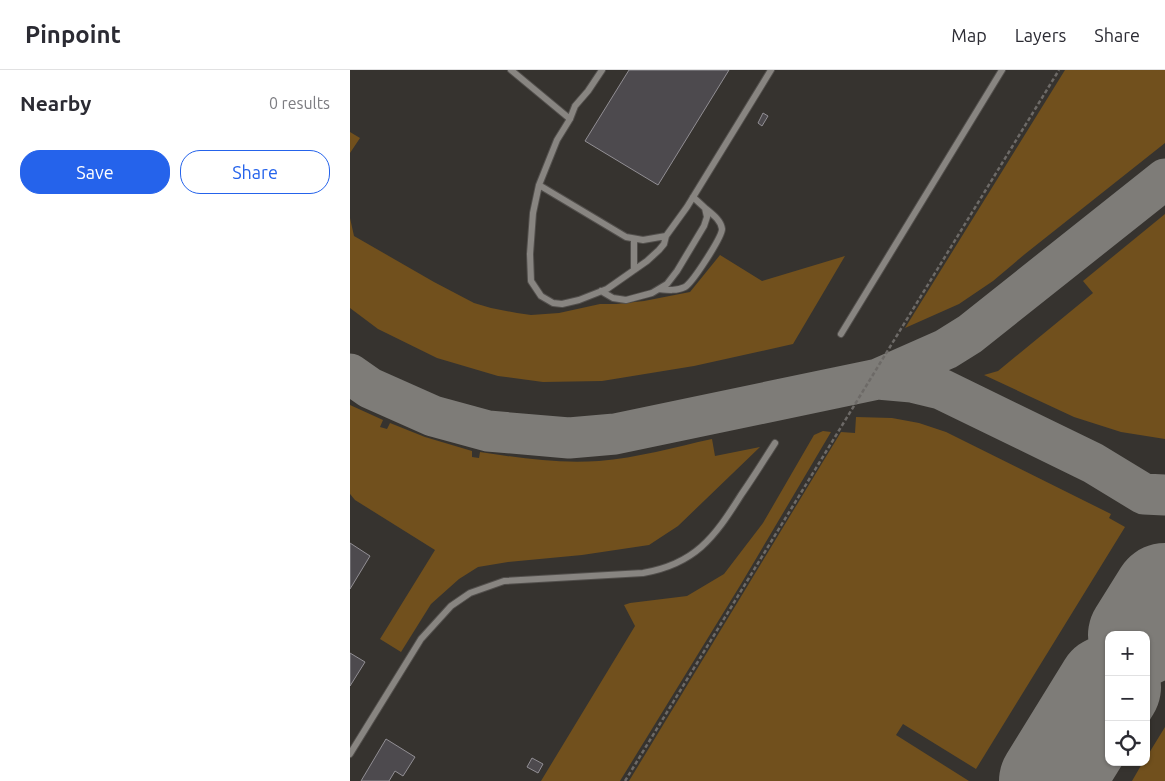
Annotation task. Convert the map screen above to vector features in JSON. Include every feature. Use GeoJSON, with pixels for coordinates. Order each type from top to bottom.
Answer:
{"type":"FeatureCollection","features":[{"type":"Feature","properties":{"kind":"lane"},"geometry":{"type":"LineString","coordinates":[[511,70],[570,119]]}},
{"type":"Feature","properties":{"kind":"lane"},"geometry":{"type":"LineString","coordinates":[[602,70],[575,106],[570,119],[557,140],[539,185],[533,213],[530,254],[531,281],[535,289],[546,300],[553,303],[562,304],[579,300],[601,291],[626,277],[660,250],[666,236],[693,197],[771,70]]}},
{"type":"Feature","properties":{"kind":"lane"},"geometry":{"type":"LineString","coordinates":[[841,334],[1002,70]]}},
{"type":"Feature","properties":{"kind":"lane"},"geometry":{"type":"LineString","coordinates":[[539,185],[618,234],[634,240],[666,236]]}},
{"type":"Feature","properties":{"kind":"lane"},"geometry":{"type":"LineString","coordinates":[[659,289],[675,290],[684,288],[691,283],[722,231],[721,224],[693,197]]}},
{"type":"Feature","properties":{"kind":"lane"},"geometry":{"type":"LineString","coordinates":[[601,291],[613,298],[626,300],[652,293],[667,284],[704,226],[707,217],[705,208]]}},
{"type":"Feature","properties":{"kind":"lane"},"geometry":{"type":"LineString","coordinates":[[634,240],[634,270]]}},
{"type":"Feature","properties":{"kind":"lane"},"geometry":{"type":"LineString","coordinates":[[350,754],[421,638],[460,599],[470,593],[504,581],[642,574],[674,564],[692,555],[716,533],[775,443]]}},
{"type":"Feature","properties":{"kind":"path"},"geometry":{"type":"LineString","coordinates":[[625,781],[1059,70]]}},
{"type":"Feature","properties":{"kind":"shaded area"},"geometry":{"type":"Polygon","coordinates":[[[1065,70],[1165,70],[1165,143],[993,281],[959,304],[905,328],[1065,70]]]}},
{"type":"Feature","properties":{"kind":"shaded area"},"geometry":{"type":"Polygon","coordinates":[[[350,132],[360,138],[350,153],[350,132]]]}},
{"type":"Feature","properties":{"kind":"shaded area"},"geometry":{"type":"Polygon","coordinates":[[[1165,214],[1165,439],[1121,432],[1074,417],[984,375],[998,371],[1093,293],[1083,281],[1165,214]]]}},
{"type":"Feature","properties":{"kind":"shaded area"},"geometry":{"type":"Polygon","coordinates":[[[350,218],[354,236],[434,282],[474,303],[531,315],[559,313],[600,304],[644,301],[690,292],[720,255],[762,281],[845,256],[793,344],[694,366],[602,381],[543,382],[498,376],[437,358],[378,329],[350,308],[350,218]]]}},
{"type":"Feature","properties":{"kind":"shaded area"},"geometry":{"type":"Polygon","coordinates":[[[350,405],[383,420],[380,427],[387,429],[390,423],[425,437],[472,451],[472,457],[479,458],[480,452],[554,461],[584,462],[613,460],[712,439],[715,456],[760,447],[678,526],[649,545],[478,567],[459,579],[431,604],[401,652],[380,639],[435,550],[355,500],[350,494],[350,405]]]}},
{"type":"Feature","properties":{"kind":"shaded area"},"geometry":{"type":"Polygon","coordinates":[[[856,417],[892,418],[919,423],[946,432],[1111,514],[1109,518],[1125,527],[976,769],[903,724],[896,735],[969,781],[629,781],[841,432],[855,433],[856,417]]]}},
{"type":"Feature","properties":{"kind":"shaded area"},"geometry":{"type":"Polygon","coordinates":[[[823,431],[831,432],[741,584],[620,781],[541,781],[635,626],[624,605],[687,596],[724,574],[763,523],[814,435],[823,431]]]}},
{"type":"Feature","properties":{"kind":"shaded area"},"geometry":{"type":"Polygon","coordinates":[[[1165,727],[1165,781],[1132,781],[1141,766],[1150,766],[1150,751],[1165,727]]]}},
{"type":"Feature","properties":{"kind":"building"},"geometry":{"type":"Polygon","coordinates":[[[629,70],[729,70],[658,185],[585,141],[629,70]]]}},
{"type":"Feature","properties":{"kind":"building"},"geometry":{"type":"Polygon","coordinates":[[[763,113],[768,116],[762,126],[758,123],[763,113]]]}},
{"type":"Feature","properties":{"kind":"building"},"geometry":{"type":"Polygon","coordinates":[[[350,543],[370,556],[350,589],[350,543]]]}},
{"type":"Feature","properties":{"kind":"building"},"geometry":{"type":"Polygon","coordinates":[[[350,653],[365,662],[350,686],[350,653]]]}},
{"type":"Feature","properties":{"kind":"building"},"geometry":{"type":"Polygon","coordinates":[[[386,739],[415,757],[403,776],[395,771],[389,781],[361,781],[386,739]]]}},
{"type":"Feature","properties":{"kind":"building"},"geometry":{"type":"Polygon","coordinates":[[[532,758],[543,764],[538,773],[527,767],[532,758]]]}},
{"type":"Feature","properties":{"kind":"taxiway"},"geometry":{"type":"LineString","coordinates":[[878,379],[946,349],[970,334],[1165,179]]}},
{"type":"Feature","properties":{"kind":"taxiway"},"geometry":{"type":"LineString","coordinates":[[350,374],[370,388],[433,416],[488,431],[569,438],[615,434],[878,379],[912,382],[941,389],[1093,463],[1144,494],[1165,495]]}},
{"type":"Feature","properties":{"kind":"runway"},"geometry":{"type":"LineString","coordinates":[[1142,631],[1165,595]]}},
{"type":"Feature","properties":{"kind":"runway"},"geometry":{"type":"LineString","coordinates":[[1051,781],[1105,693]]}}]}
